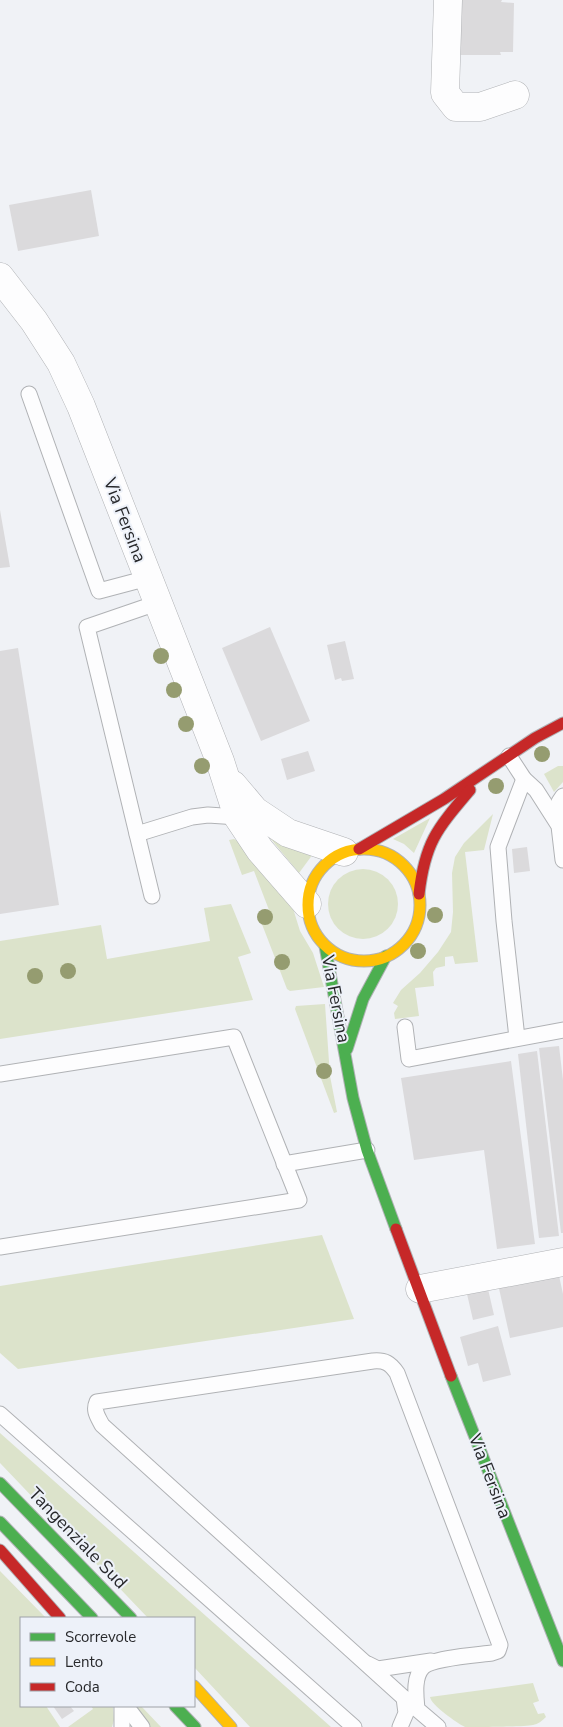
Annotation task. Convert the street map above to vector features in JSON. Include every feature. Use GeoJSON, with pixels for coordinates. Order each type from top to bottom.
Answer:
{"type":"FeatureCollection","features":[{"type":"Feature","properties":{"kind":"main road"},"geometry":{"type":"LineString","coordinates":[[483,774],[440,828],[430,845],[423,867],[416,924],[409,937],[399,948],[386,956],[370,960],[354,960],[339,955],[325,946],[309,920],[307,904],[310,888],[318,872],[329,861],[351,851],[444,799],[535,738],[563,723]]}},
{"type":"Feature","properties":{"kind":"main road"},"geometry":{"type":"LineString","coordinates":[[351,851],[375,850],[391,856],[404,865],[413,878],[419,894]]}},
{"type":"Feature","properties":{"kind":"main road","name":"Via Fersina"},"geometry":{"type":"LineString","coordinates":[[325,946],[353,1098],[367,1150],[459,1396],[563,1661]]}},
{"type":"Feature","properties":{"kind":"main road","name":"Via Fersina"},"geometry":{"type":"LineString","coordinates":[[346,1052],[362,999],[386,956]]}},
{"type":"Feature","properties":{"kind":"main road","name":"Tangenziale Sud"},"geometry":{"type":"LineString","coordinates":[[0,1483],[130,1617]]}},
{"type":"Feature","properties":{"kind":"main road"},"geometry":{"type":"LineString","coordinates":[[0,1522],[91,1617]]}},
{"type":"Feature","properties":{"kind":"main road"},"geometry":{"type":"LineString","coordinates":[[0,1550],[59,1617]]}},
{"type":"Feature","properties":{"kind":"main road"},"geometry":{"type":"LineString","coordinates":[[195,1687],[231,1727]]}},
{"type":"Feature","properties":{"kind":"main road"},"geometry":{"type":"LineString","coordinates":[[176,1707],[195,1727]]}},
{"type":"Feature","properties":{"kind":"street"},"geometry":{"type":"LineString","coordinates":[[448,0],[445,93],[456,107],[480,107],[515,96]]}},
{"type":"Feature","properties":{"kind":"street","name":"Via Fersina"},"geometry":{"type":"LineString","coordinates":[[0,277],[34,321],[60,363],[84,415],[226,776],[238,817],[260,850],[307,904]]}},
{"type":"Feature","properties":{"kind":"street","name":"Via Fersina"},"geometry":{"type":"LineString","coordinates":[[226,776],[255,811],[288,833],[351,851]]}},
{"type":"Feature","properties":{"kind":"street"},"geometry":{"type":"LineString","coordinates":[[420,1290],[563,1262]]}},
{"type":"Feature","properties":{"kind":"lane"},"geometry":{"type":"LineString","coordinates":[[29,394],[99,591],[152,591]]}},
{"type":"Feature","properties":{"kind":"lane"},"geometry":{"type":"LineString","coordinates":[[152,591],[88,627],[152,896]]}},
{"type":"Feature","properties":{"kind":"lane"},"geometry":{"type":"LineString","coordinates":[[509,756],[524,779],[536,790],[559,826]]}},
{"type":"Feature","properties":{"kind":"lane"},"geometry":{"type":"LineString","coordinates":[[517,1038],[504,922],[498,846],[524,779]]}},
{"type":"Feature","properties":{"kind":"lane"},"geometry":{"type":"LineString","coordinates":[[563,796],[559,802],[559,826],[563,860]]}},
{"type":"Feature","properties":{"kind":"lane"},"geometry":{"type":"LineString","coordinates":[[137,834],[192,817],[238,817]]}},
{"type":"Feature","properties":{"kind":"lane"},"geometry":{"type":"LineString","coordinates":[[405,1027],[409,1059],[563,1030]]}},
{"type":"Feature","properties":{"kind":"lane"},"geometry":{"type":"LineString","coordinates":[[0,1074],[234,1037],[299,1200],[0,1247]]}},
{"type":"Feature","properties":{"kind":"lane"},"geometry":{"type":"LineString","coordinates":[[284,1164],[367,1150]]}},
{"type":"Feature","properties":{"kind":"lane"},"geometry":{"type":"LineString","coordinates":[[367,1663],[378,1669],[498,1651],[500,1645],[397,1373],[392,1365],[386,1361],[373,1361],[97,1402],[95,1407],[96,1414],[102,1425],[438,1727]]}},
{"type":"Feature","properties":{"kind":"lane"},"geometry":{"type":"LineString","coordinates":[[0,1414],[354,1727]]}},
{"type":"Feature","properties":{"kind":"lane"},"geometry":{"type":"LineString","coordinates":[[417,1709],[417,1679],[422,1667],[433,1661]]}},
{"type":"Feature","properties":{"kind":"lane"},"geometry":{"type":"LineString","coordinates":[[400,1727],[406,1713],[404,1698]]}},
{"type":"Feature","properties":{"kind":"lane"},"geometry":{"type":"LineString","coordinates":[[122,1727],[124,1707]]}},
{"type":"Feature","properties":{"kind":"lane"},"geometry":{"type":"LineString","coordinates":[[124,1707],[128,1727]]}},
{"type":"Feature","properties":{"kind":"lane"},"geometry":{"type":"LineString","coordinates":[[124,1707],[134,1727]]}},
{"type":"Feature","properties":{"kind":"lane"},"geometry":{"type":"LineString","coordinates":[[125,1707],[142,1727]]}},
{"type":"Feature","properties":{"kind":"green space"},"geometry":{"type":"Polygon","coordinates":[[[558,766],[563,766],[563,782],[554,792],[544,774],[558,766]]]}},
{"type":"Feature","properties":{"kind":"green space"},"geometry":{"type":"Polygon","coordinates":[[[493,814],[484,850],[465,852],[478,962],[455,964],[453,956],[445,957],[445,966],[436,968],[433,972],[434,986],[415,988],[419,1016],[395,1019],[394,1013],[398,1006],[393,1003],[401,990],[420,973],[438,952],[451,932],[453,912],[452,873],[455,857],[464,843],[493,814]]]}},
{"type":"Feature","properties":{"kind":"green space"},"geometry":{"type":"Polygon","coordinates":[[[430,818],[414,853],[404,844],[393,839],[430,818]]]}},
{"type":"Feature","properties":{"kind":"green space"},"geometry":{"type":"Polygon","coordinates":[[[270,838],[313,854],[299,873],[270,838]]]}},
{"type":"Feature","properties":{"kind":"green space"},"geometry":{"type":"Polygon","coordinates":[[[234,839],[251,850],[291,902],[300,931],[313,953],[324,987],[290,991],[287,989],[258,914],[269,910],[254,871],[242,875],[229,840],[234,839]]]}},
{"type":"Feature","properties":{"kind":"green space"},"geometry":{"type":"Polygon","coordinates":[[[363,869],[376,872],[388,879],[395,891],[398,904],[395,917],[388,929],[376,936],[363,939],[350,936],[338,929],[331,917],[328,904],[331,891],[338,879],[350,872],[363,869]]]}},
{"type":"Feature","properties":{"kind":"green space"},"geometry":{"type":"Polygon","coordinates":[[[231,904],[251,953],[238,957],[253,1000],[0,1039],[0,941],[101,925],[107,959],[210,941],[204,908],[231,904]]]}},
{"type":"Feature","properties":{"kind":"green space"},"geometry":{"type":"Polygon","coordinates":[[[325,1004],[330,1076],[337,1112],[334,1113],[295,1009],[296,1006],[325,1004]]]}},
{"type":"Feature","properties":{"kind":"green space"},"geometry":{"type":"Polygon","coordinates":[[[322,1235],[354,1319],[18,1369],[0,1353],[0,1286],[322,1235]]]}},
{"type":"Feature","properties":{"kind":"green space"},"geometry":{"type":"Polygon","coordinates":[[[0,1433],[331,1727],[250,1727],[195,1668],[195,1617],[147,1617],[0,1463],[0,1433]]]}},
{"type":"Feature","properties":{"kind":"green space"},"geometry":{"type":"Polygon","coordinates":[[[0,1571],[45,1617],[20,1617],[20,1707],[47,1707],[60,1727],[0,1727],[0,1571]]]}},
{"type":"Feature","properties":{"kind":"green space"},"geometry":{"type":"Polygon","coordinates":[[[533,1683],[539,1701],[533,1703],[538,1714],[544,1713],[546,1717],[533,1725],[465,1727],[439,1709],[430,1697],[533,1683]]]}},
{"type":"Feature","properties":{"kind":"green space"},"geometry":{"type":"Polygon","coordinates":[[[92,1707],[113,1707],[114,1720],[112,1727],[68,1727],[93,1709],[92,1707]]]}},
{"type":"Feature","properties":{"kind":"green space"},"geometry":{"type":"Polygon","coordinates":[[[136,1707],[142,1707],[161,1727],[149,1727],[136,1707]]]}},
{"type":"Feature","properties":{"kind":"building"},"geometry":{"type":"Polygon","coordinates":[[[449,0],[502,0],[501,2],[514,3],[513,52],[500,52],[501,55],[448,55],[449,0]]]}},
{"type":"Feature","properties":{"kind":"building"},"geometry":{"type":"Polygon","coordinates":[[[91,190],[99,236],[18,251],[9,205],[91,190]]]}},
{"type":"Feature","properties":{"kind":"building"},"geometry":{"type":"Polygon","coordinates":[[[0,510],[10,567],[0,568],[0,510]]]}},
{"type":"Feature","properties":{"kind":"building"},"geometry":{"type":"Polygon","coordinates":[[[270,627],[310,721],[261,741],[222,648],[270,627]]]}},
{"type":"Feature","properties":{"kind":"building"},"geometry":{"type":"Polygon","coordinates":[[[345,641],[354,679],[342,681],[341,678],[335,680],[327,645],[345,641]]]}},
{"type":"Feature","properties":{"kind":"building"},"geometry":{"type":"Polygon","coordinates":[[[18,648],[59,905],[0,914],[0,651],[18,648]]]}},
{"type":"Feature","properties":{"kind":"building"},"geometry":{"type":"Polygon","coordinates":[[[308,751],[315,771],[287,780],[281,759],[308,751]]]}},
{"type":"Feature","properties":{"kind":"building"},"geometry":{"type":"Polygon","coordinates":[[[527,847],[530,871],[514,873],[512,849],[527,847]]]}},
{"type":"Feature","properties":{"kind":"building"},"geometry":{"type":"Polygon","coordinates":[[[559,1046],[563,1080],[563,1233],[561,1233],[539,1048],[559,1046]]]}},
{"type":"Feature","properties":{"kind":"building"},"geometry":{"type":"Polygon","coordinates":[[[537,1051],[559,1236],[539,1238],[518,1054],[537,1051]]]}},
{"type":"Feature","properties":{"kind":"building"},"geometry":{"type":"Polygon","coordinates":[[[511,1061],[535,1244],[497,1249],[484,1150],[414,1160],[401,1078],[511,1061]]]}},
{"type":"Feature","properties":{"kind":"building"},"geometry":{"type":"Polygon","coordinates":[[[558,1271],[563,1294],[563,1327],[510,1338],[498,1284],[558,1271]]]}},
{"type":"Feature","properties":{"kind":"building"},"geometry":{"type":"Polygon","coordinates":[[[488,1289],[494,1315],[473,1320],[467,1294],[488,1289]]]}},
{"type":"Feature","properties":{"kind":"building"},"geometry":{"type":"Polygon","coordinates":[[[498,1326],[511,1375],[483,1382],[478,1363],[468,1366],[460,1337],[498,1326]]]}},
{"type":"Feature","properties":{"kind":"building"},"geometry":{"type":"Polygon","coordinates":[[[54,1707],[71,1707],[74,1711],[62,1719],[54,1707]]]}},
{"type":"Feature","properties":{"kind":"traffic: fast"},"geometry":{"type":"LineString","coordinates":[[325,946],[353,1098],[367,1150],[396,1229]]}},
{"type":"Feature","properties":{"kind":"traffic: fast"},"geometry":{"type":"LineString","coordinates":[[347,1049],[363,999],[386,956]]}},
{"type":"Feature","properties":{"kind":"traffic: fast"},"geometry":{"type":"LineString","coordinates":[[451,1376],[563,1661]]}},
{"type":"Feature","properties":{"kind":"traffic: fast"},"geometry":{"type":"LineString","coordinates":[[0,1483],[130,1617]]}},
{"type":"Feature","properties":{"kind":"traffic: fast"},"geometry":{"type":"LineString","coordinates":[[0,1522],[91,1617]]}},
{"type":"Feature","properties":{"kind":"traffic: fast"},"geometry":{"type":"LineString","coordinates":[[176,1707],[195,1727]]}},
{"type":"Feature","properties":{"kind":"traffic: slow"},"geometry":{"type":"LineString","coordinates":[[364,849],[375,850],[385,854],[403,866],[415,884],[419,894],[420,905],[419,916],[415,926],[403,944],[385,956],[375,960],[364,961],[353,960],[343,956],[325,944],[313,926],[309,916],[308,905],[309,894],[313,884],[325,866],[343,854],[353,850],[364,849]]}},
{"type":"Feature","properties":{"kind":"traffic: slow"},"geometry":{"type":"LineString","coordinates":[[195,1687],[231,1727]]}},
{"type":"Feature","properties":{"kind":"traffic: jam"},"geometry":{"type":"LineString","coordinates":[[359,849],[444,799],[535,738],[563,723]]}},
{"type":"Feature","properties":{"kind":"traffic: jam"},"geometry":{"type":"LineString","coordinates":[[419,894],[425,861],[434,837],[470,790]]}},
{"type":"Feature","properties":{"kind":"traffic: jam"},"geometry":{"type":"LineString","coordinates":[[396,1229],[451,1376]]}},
{"type":"Feature","properties":{"kind":"traffic: jam"},"geometry":{"type":"LineString","coordinates":[[0,1550],[59,1617]]}}]}
